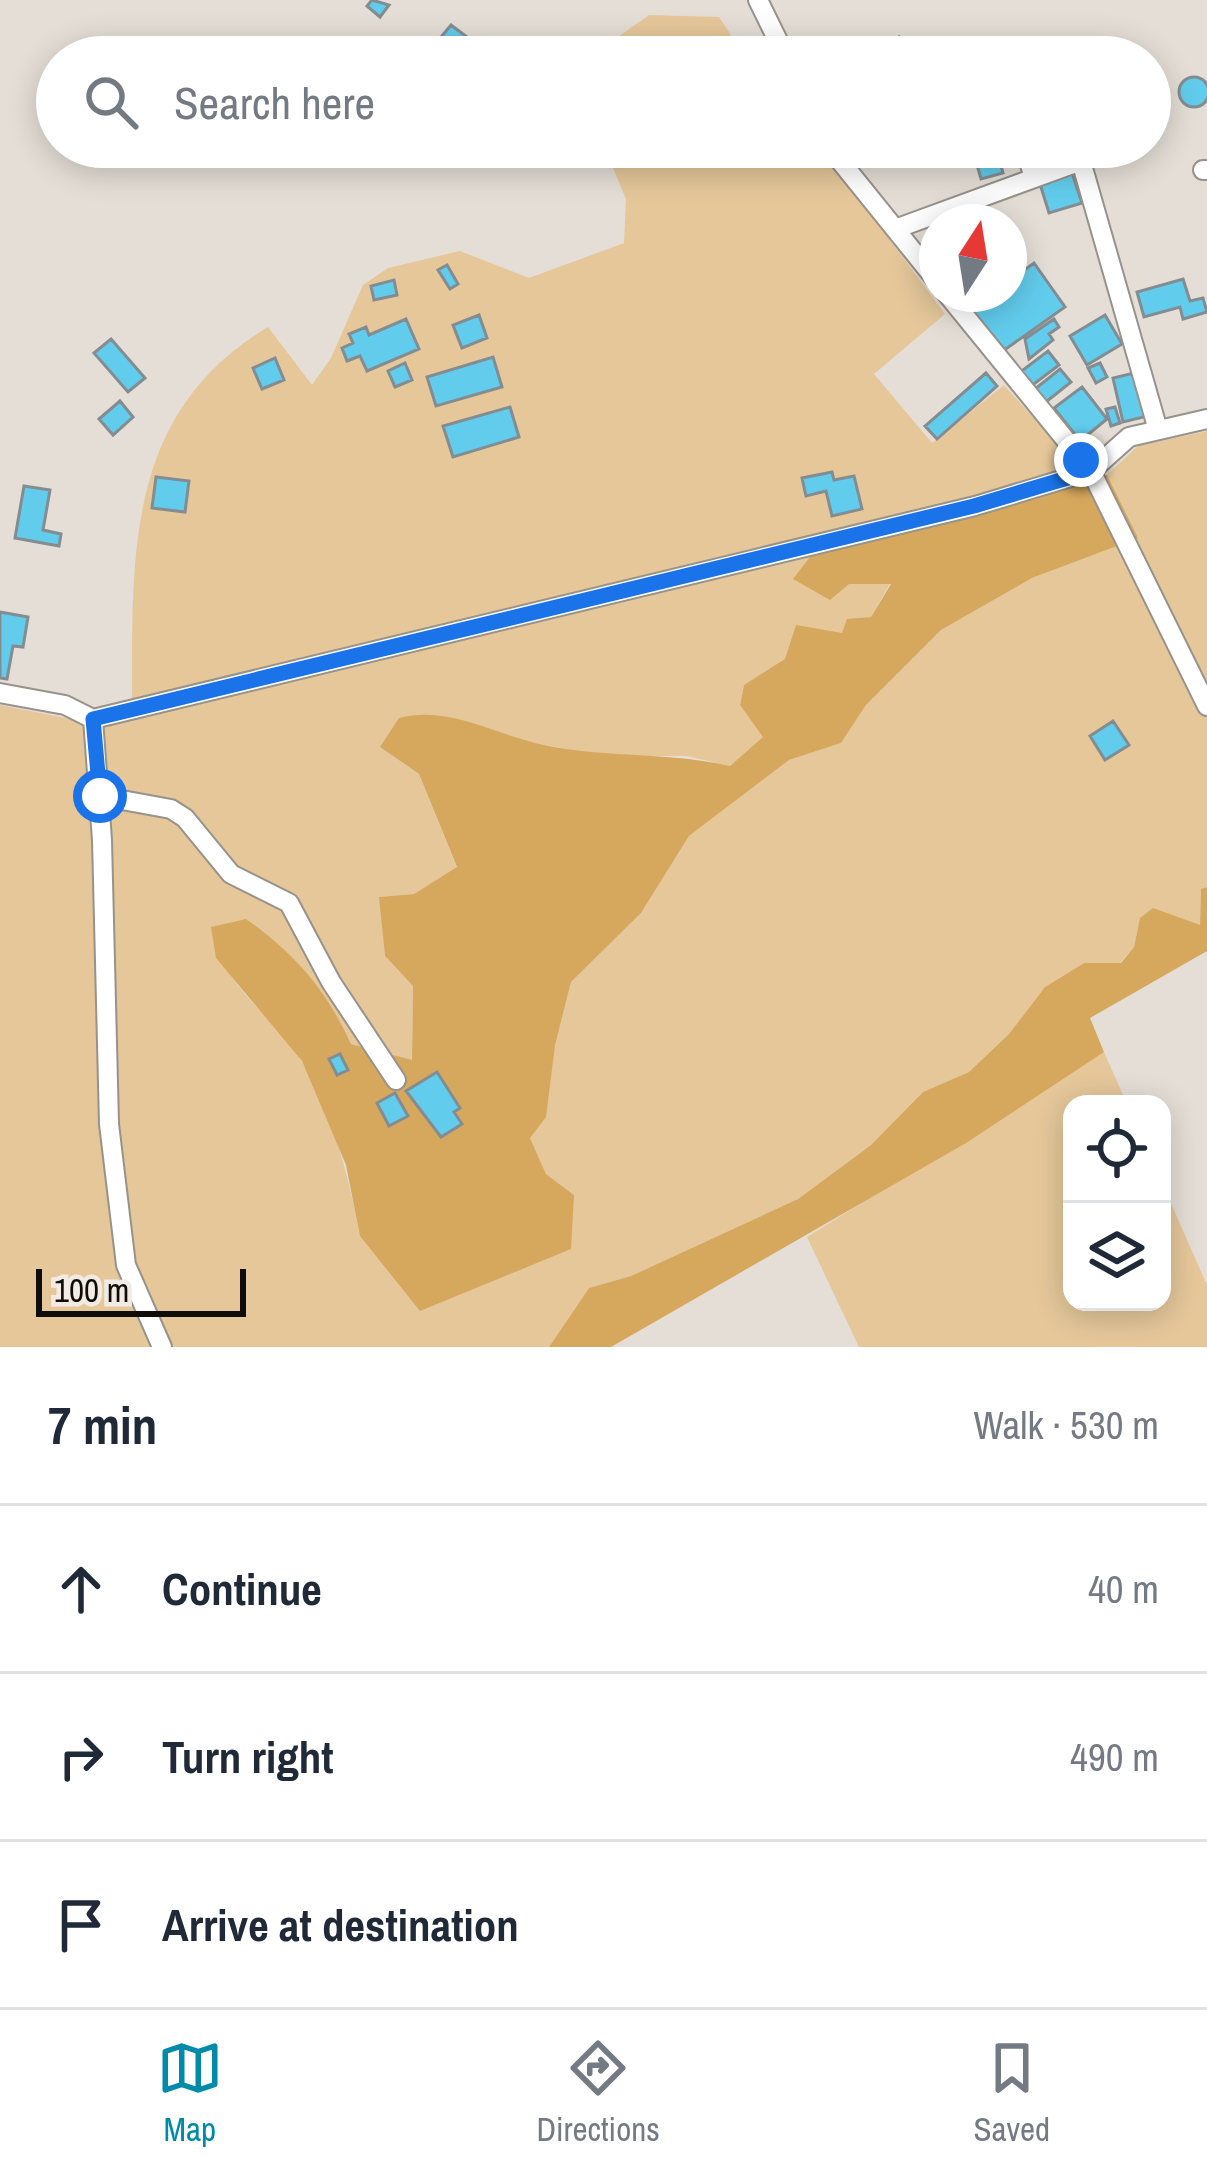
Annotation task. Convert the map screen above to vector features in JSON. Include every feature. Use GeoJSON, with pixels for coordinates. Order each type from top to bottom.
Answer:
{"type":"FeatureCollection","features":[{"type":"Feature","properties":{"kind":"street"},"geometry":{"type":"LineString","coordinates":[[758,0],[776,36]]}},
{"type":"Feature","properties":{"kind":"street"},"geometry":{"type":"LineString","coordinates":[[846,168],[919,259]]}},
{"type":"Feature","properties":{"kind":"street"},"geometry":{"type":"LineString","coordinates":[[1031,168],[1033,174]]}},
{"type":"Feature","properties":{"kind":"street"},"geometry":{"type":"LineString","coordinates":[[895,229],[1054,168]]}},
{"type":"Feature","properties":{"kind":"street"},"geometry":{"type":"LineString","coordinates":[[1083,168],[1158,430]]}},
{"type":"Feature","properties":{"kind":"street"},"geometry":{"type":"LineString","coordinates":[[962,312],[1091,471],[1207,706]]}},
{"type":"Feature","properties":{"kind":"street"},"geometry":{"type":"LineString","coordinates":[[0,693],[65,705],[93,719],[974,506],[1091,471],[1129,436],[1207,419]]}},
{"type":"Feature","properties":{"kind":"street"},"geometry":{"type":"LineString","coordinates":[[93,719],[100,796],[109,1124],[126,1265],[162,1347]]}},
{"type":"Feature","properties":{"kind":"street"},"geometry":{"type":"LineString","coordinates":[[100,796],[171,809],[185,818],[231,874],[289,903],[331,982],[396,1080]]}},
{"type":"Feature","properties":{"kind":"shaded area"},"geometry":{"type":"Polygon","coordinates":[[[649,15],[719,17],[731,35],[729,36],[620,36],[649,15]]]}},
{"type":"Feature","properties":{"kind":"shaded area"},"geometry":{"type":"Polygon","coordinates":[[[613,168],[837,168],[919,279],[919,312],[945,314],[874,374],[932,443],[1004,385],[1089,480],[849,584],[891,582],[871,617],[744,685],[740,705],[764,737],[730,766],[687,756],[604,756],[534,743],[380,747],[419,774],[457,868],[414,894],[380,897],[385,956],[413,986],[412,1061],[351,1044],[308,974],[246,920],[212,927],[236,983],[290,1045],[313,1082],[338,1147],[360,1236],[574,1195],[546,1174],[530,1138],[571,982],[641,913],[689,836],[789,760],[841,743],[866,705],[941,630],[1032,578],[1137,538],[1107,475],[1138,446],[1207,431],[1207,887],[1201,890],[1200,925],[1140,919],[1134,947],[1120,963],[1084,963],[1045,987],[1009,1034],[969,1072],[923,1092],[871,1145],[798,1199],[631,1276],[589,1288],[549,1347],[0,1347],[0,705],[101,725],[132,717],[136,550],[160,449],[184,404],[220,363],[268,327],[312,385],[331,358],[363,285],[388,268],[460,251],[529,278],[624,243],[626,199],[613,168]]]}},
{"type":"Feature","properties":{"kind":"shaded area"},"geometry":{"type":"Polygon","coordinates":[[[1107,475],[1138,538],[1032,578],[941,630],[866,705],[841,743],[789,760],[689,836],[641,913],[571,982],[555,1045],[546,1117],[530,1138],[546,1174],[574,1195],[571,1249],[420,1311],[360,1236],[346,1165],[302,1061],[216,958],[211,927],[246,919],[308,974],[351,1044],[412,1060],[413,986],[385,956],[379,897],[414,894],[457,867],[419,774],[380,747],[399,718],[451,717],[559,748],[730,766],[763,737],[740,705],[744,685],[785,659],[796,625],[842,633],[847,619],[871,617],[891,584],[849,584],[830,600],[793,579],[813,553],[1107,475]]]}},
{"type":"Feature","properties":{"kind":"shaded area"},"geometry":{"type":"Polygon","coordinates":[[[1207,887],[1207,951],[1090,1018],[1104,1052],[966,1143],[611,1347],[549,1347],[589,1288],[631,1276],[798,1199],[871,1145],[923,1092],[969,1072],[1009,1034],[1045,987],[1084,963],[1121,963],[1134,947],[1140,918],[1153,908],[1200,925],[1201,889],[1207,887]]]}},
{"type":"Feature","properties":{"kind":"shaded area"},"geometry":{"type":"Polygon","coordinates":[[[1104,1052],[1123,1095],[1063,1095],[1063,1311],[1171,1311],[1171,1203],[1207,1285],[1207,1347],[859,1347],[807,1237],[1104,1052]]]}},
{"type":"Feature","properties":{"kind":"building"},"geometry":{"type":"Polygon","coordinates":[[[372,0],[389,5],[380,17],[367,6],[372,0]]]}},
{"type":"Feature","properties":{"kind":"building"},"geometry":{"type":"Polygon","coordinates":[[[451,25],[466,36],[442,36],[451,25]]]}},
{"type":"Feature","properties":{"kind":"building"},"geometry":{"type":"Polygon","coordinates":[[[1194,77],[1207,86],[1207,98],[1194,107],[1179,92],[1194,77]]]}},
{"type":"Feature","properties":{"kind":"building"},"geometry":{"type":"Polygon","coordinates":[[[978,168],[1002,168],[1003,173],[981,179],[978,168]]]}},
{"type":"Feature","properties":{"kind":"building"},"geometry":{"type":"Polygon","coordinates":[[[1072,173],[1082,203],[1049,213],[1040,184],[1072,173]]]}},
{"type":"Feature","properties":{"kind":"building"},"geometry":{"type":"Polygon","coordinates":[[[1034,263],[1065,307],[1003,351],[974,312],[1027,312],[1027,268],[1034,263]]]}},
{"type":"Feature","properties":{"kind":"building"},"geometry":{"type":"Polygon","coordinates":[[[447,265],[458,284],[450,289],[438,270],[447,265]]]}},
{"type":"Feature","properties":{"kind":"building"},"geometry":{"type":"Polygon","coordinates":[[[1183,279],[1190,301],[1203,298],[1207,312],[1183,319],[1180,307],[1144,317],[1137,292],[1183,279]]]}},
{"type":"Feature","properties":{"kind":"building"},"geometry":{"type":"Polygon","coordinates":[[[394,280],[397,295],[374,300],[371,286],[394,280]]]}},
{"type":"Feature","properties":{"kind":"building"},"geometry":{"type":"Polygon","coordinates":[[[479,315],[487,338],[462,348],[453,325],[479,315]]]}},
{"type":"Feature","properties":{"kind":"building"},"geometry":{"type":"Polygon","coordinates":[[[1105,315],[1122,344],[1087,365],[1070,336],[1105,315]]]}},
{"type":"Feature","properties":{"kind":"building"},"geometry":{"type":"Polygon","coordinates":[[[406,319],[419,349],[367,371],[360,356],[347,361],[342,348],[353,343],[349,334],[366,327],[369,335],[406,319]]]}},
{"type":"Feature","properties":{"kind":"building"},"geometry":{"type":"Polygon","coordinates":[[[1054,319],[1059,327],[1049,334],[1053,340],[1029,359],[1025,339],[1054,319]]]}},
{"type":"Feature","properties":{"kind":"building"},"geometry":{"type":"Polygon","coordinates":[[[111,339],[145,378],[128,392],[94,353],[111,339]]]}},
{"type":"Feature","properties":{"kind":"building"},"geometry":{"type":"Polygon","coordinates":[[[1048,351],[1059,365],[1030,387],[1019,373],[1048,351]]]}},
{"type":"Feature","properties":{"kind":"building"},"geometry":{"type":"Polygon","coordinates":[[[493,357],[502,387],[436,406],[427,377],[493,357]]]}},
{"type":"Feature","properties":{"kind":"building"},"geometry":{"type":"Polygon","coordinates":[[[275,358],[284,380],[262,389],[253,368],[275,358]]]}},
{"type":"Feature","properties":{"kind":"building"},"geometry":{"type":"Polygon","coordinates":[[[405,363],[412,380],[395,387],[388,371],[405,363]]]}},
{"type":"Feature","properties":{"kind":"building"},"geometry":{"type":"Polygon","coordinates":[[[1100,363],[1107,377],[1096,383],[1088,368],[1100,363]]]}},
{"type":"Feature","properties":{"kind":"building"},"geometry":{"type":"Polygon","coordinates":[[[1060,369],[1071,382],[1046,402],[1035,389],[1060,369]]]}},
{"type":"Feature","properties":{"kind":"building"},"geometry":{"type":"Polygon","coordinates":[[[1138,372],[1148,416],[1123,422],[1113,378],[1138,372]]]}},
{"type":"Feature","properties":{"kind":"building"},"geometry":{"type":"Polygon","coordinates":[[[986,373],[997,386],[937,439],[925,426],[986,373]]]}},
{"type":"Feature","properties":{"kind":"building"},"geometry":{"type":"Polygon","coordinates":[[[1082,387],[1107,419],[1080,441],[1054,408],[1082,387]]]}},
{"type":"Feature","properties":{"kind":"building"},"geometry":{"type":"Polygon","coordinates":[[[120,401],[133,417],[113,435],[99,419],[120,401]]]}},
{"type":"Feature","properties":{"kind":"building"},"geometry":{"type":"Polygon","coordinates":[[[510,407],[519,437],[453,457],[443,426],[510,407]]]}},
{"type":"Feature","properties":{"kind":"building"},"geometry":{"type":"Polygon","coordinates":[[[1115,407],[1120,423],[1111,426],[1106,409],[1115,407]]]}},
{"type":"Feature","properties":{"kind":"building"},"geometry":{"type":"Polygon","coordinates":[[[832,472],[834,480],[854,476],[862,509],[832,516],[826,491],[806,496],[802,478],[832,472]]]}},
{"type":"Feature","properties":{"kind":"building"},"geometry":{"type":"Polygon","coordinates":[[[156,477],[189,481],[185,512],[152,508],[156,477]]]}},
{"type":"Feature","properties":{"kind":"building"},"geometry":{"type":"Polygon","coordinates":[[[24,486],[50,490],[43,530],[61,534],[59,546],[15,538],[24,486]]]}},
{"type":"Feature","properties":{"kind":"building"},"geometry":{"type":"Polygon","coordinates":[[[0,612],[28,617],[23,647],[13,646],[7,679],[0,678],[0,612]]]}},
{"type":"Feature","properties":{"kind":"building"},"geometry":{"type":"Polygon","coordinates":[[[1113,721],[1129,745],[1105,760],[1090,736],[1113,721]]]}},
{"type":"Feature","properties":{"kind":"building"},"geometry":{"type":"Polygon","coordinates":[[[340,1054],[348,1070],[337,1075],[329,1059],[340,1054]]]}},
{"type":"Feature","properties":{"kind":"building"},"geometry":{"type":"Polygon","coordinates":[[[437,1072],[460,1108],[454,1112],[462,1124],[441,1137],[406,1091],[437,1072]]]}},
{"type":"Feature","properties":{"kind":"building"},"geometry":{"type":"Polygon","coordinates":[[[395,1093],[408,1116],[389,1126],[377,1103],[395,1093]]]}},
{"type":"Feature","properties":{"kind":"route"},"geometry":{"type":"LineString","coordinates":[[100,796],[93,719],[974,506],[1091,471],[1081,460]]}}]}
